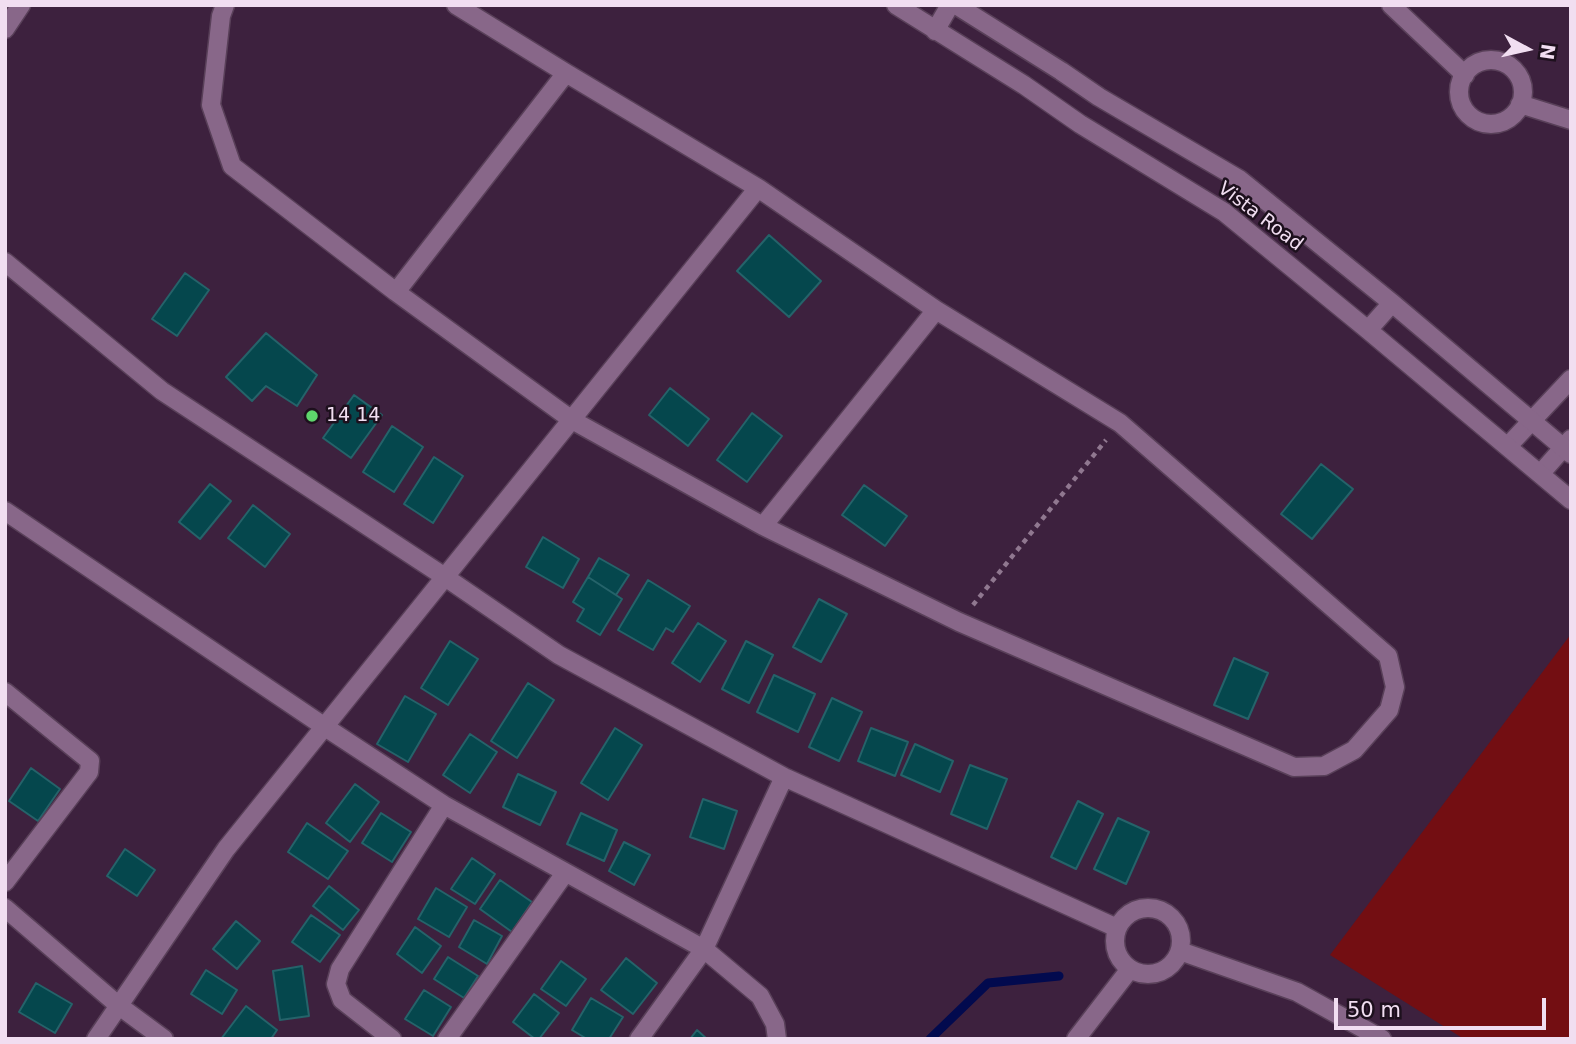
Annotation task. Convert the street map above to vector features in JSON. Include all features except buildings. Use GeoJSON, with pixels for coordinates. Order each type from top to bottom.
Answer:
{"type":"FeatureCollection","features":[{"type":"Feature","properties":{"kind":"street"},"geometry":{"type":"LineString","coordinates":[[5,29],[22,5]]}},
{"type":"Feature","properties":{"kind":"street"},"geometry":{"type":"LineString","coordinates":[[225,5],[221,16],[211,106],[232,166],[396,292],[572,420],[763,526],[959,622],[1294,767],[1324,766],[1354,750],[1388,710],[1395,687],[1388,656],[1120,423],[936,310],[758,188],[456,5]]}},
{"type":"Feature","properties":{"kind":"street","name":"Vista Road"},"geometry":{"type":"LineString","coordinates":[[896,5],[1024,85],[1080,124],[1224,212],[1571,500]]}},
{"type":"Feature","properties":{"kind":"street"},"geometry":{"type":"LineString","coordinates":[[935,31],[950,5]]}},
{"type":"Feature","properties":{"kind":"street","name":"Vista Road"},"geometry":{"type":"LineString","coordinates":[[956,5],[1099,97],[1238,180],[1568,447]]}},
{"type":"Feature","properties":{"kind":"street"},"geometry":{"type":"LineString","coordinates":[[1391,5],[1465,75]]}},
{"type":"Feature","properties":{"kind":"street"},"geometry":{"type":"LineString","coordinates":[[1486,60],[1500,61],[1512,68],[1520,78],[1523,91],[1516,112],[1502,122],[1484,124],[1476,121],[1460,100],[1461,82],[1465,75],[1474,65],[1486,60]]}},
{"type":"Feature","properties":{"kind":"street"},"geometry":{"type":"LineString","coordinates":[[396,292],[566,73]]}},
{"type":"Feature","properties":{"kind":"street"},"geometry":{"type":"LineString","coordinates":[[1080,124],[1099,97]]}},
{"type":"Feature","properties":{"kind":"street"},"geometry":{"type":"LineString","coordinates":[[1520,104],[1571,120]]}},
{"type":"Feature","properties":{"kind":"street"},"geometry":{"type":"LineString","coordinates":[[96,1039],[226,849],[758,188]]}},
{"type":"Feature","properties":{"kind":"street"},"geometry":{"type":"LineString","coordinates":[[5,261],[162,391],[559,655],[784,777],[1117,928]]}},
{"type":"Feature","properties":{"kind":"street"},"geometry":{"type":"LineString","coordinates":[[1368,330],[1392,303]]}},
{"type":"Feature","properties":{"kind":"street"},"geometry":{"type":"LineString","coordinates":[[763,526],[936,310]]}},
{"type":"Feature","properties":{"kind":"street"},"geometry":{"type":"LineString","coordinates":[[1508,446],[1571,379]]}},
{"type":"Feature","properties":{"kind":"street"},"geometry":{"type":"LineString","coordinates":[[1541,473],[1568,447]]}},
{"type":"Feature","properties":{"kind":"street"},"geometry":{"type":"LineString","coordinates":[[9,521],[444,805],[704,949],[760,996],[775,1024],[777,1039]]}},
{"type":"Feature","properties":{"kind":"street"},"geometry":{"type":"LineString","coordinates":[[5,692],[90,761],[89,772],[5,882]]}},
{"type":"Feature","properties":{"kind":"street"},"geometry":{"type":"LineString","coordinates":[[639,1039],[704,949],[784,777]]}},
{"type":"Feature","properties":{"kind":"street"},"geometry":{"type":"LineString","coordinates":[[392,1039],[342,1000],[336,984],[340,969],[444,805]]}},
{"type":"Feature","properties":{"kind":"street"},"geometry":{"type":"LineString","coordinates":[[447,1039],[565,873]]}},
{"type":"Feature","properties":{"kind":"street"},"geometry":{"type":"LineString","coordinates":[[5,908],[118,1005],[164,1039]]}},
{"type":"Feature","properties":{"kind":"street"},"geometry":{"type":"LineString","coordinates":[[1153,908],[1163,912],[1179,928],[1180,951],[1175,960],[1160,973],[1139,974],[1122,962],[1117,952],[1117,928],[1131,913],[1153,908]]}},
{"type":"Feature","properties":{"kind":"street"},"geometry":{"type":"LineString","coordinates":[[1180,951],[1297,992],[1382,1039]]}},
{"type":"Feature","properties":{"kind":"street"},"geometry":{"type":"LineString","coordinates":[[1076,1039],[1130,970]]}},
{"type":"Feature","properties":{"kind":"path"},"geometry":{"type":"LineString","coordinates":[[959,622],[1120,423]]}},
{"type":"Feature","properties":{"kind":"shaded area"},"geometry":{"type":"Polygon","coordinates":[[[1571,634],[1571,1039],[1464,1039],[1330,955],[1571,634]]]}},
{"type":"Feature","properties":{"kind":"waterway"},"geometry":{"type":"LineString","coordinates":[[930,1039],[988,983],[1059,976]]}},
{"type":"Feature","properties":{"kind":"place","name":"14 14"},"geometry":{"type":"Point","coordinates":[312,416]}}]}
